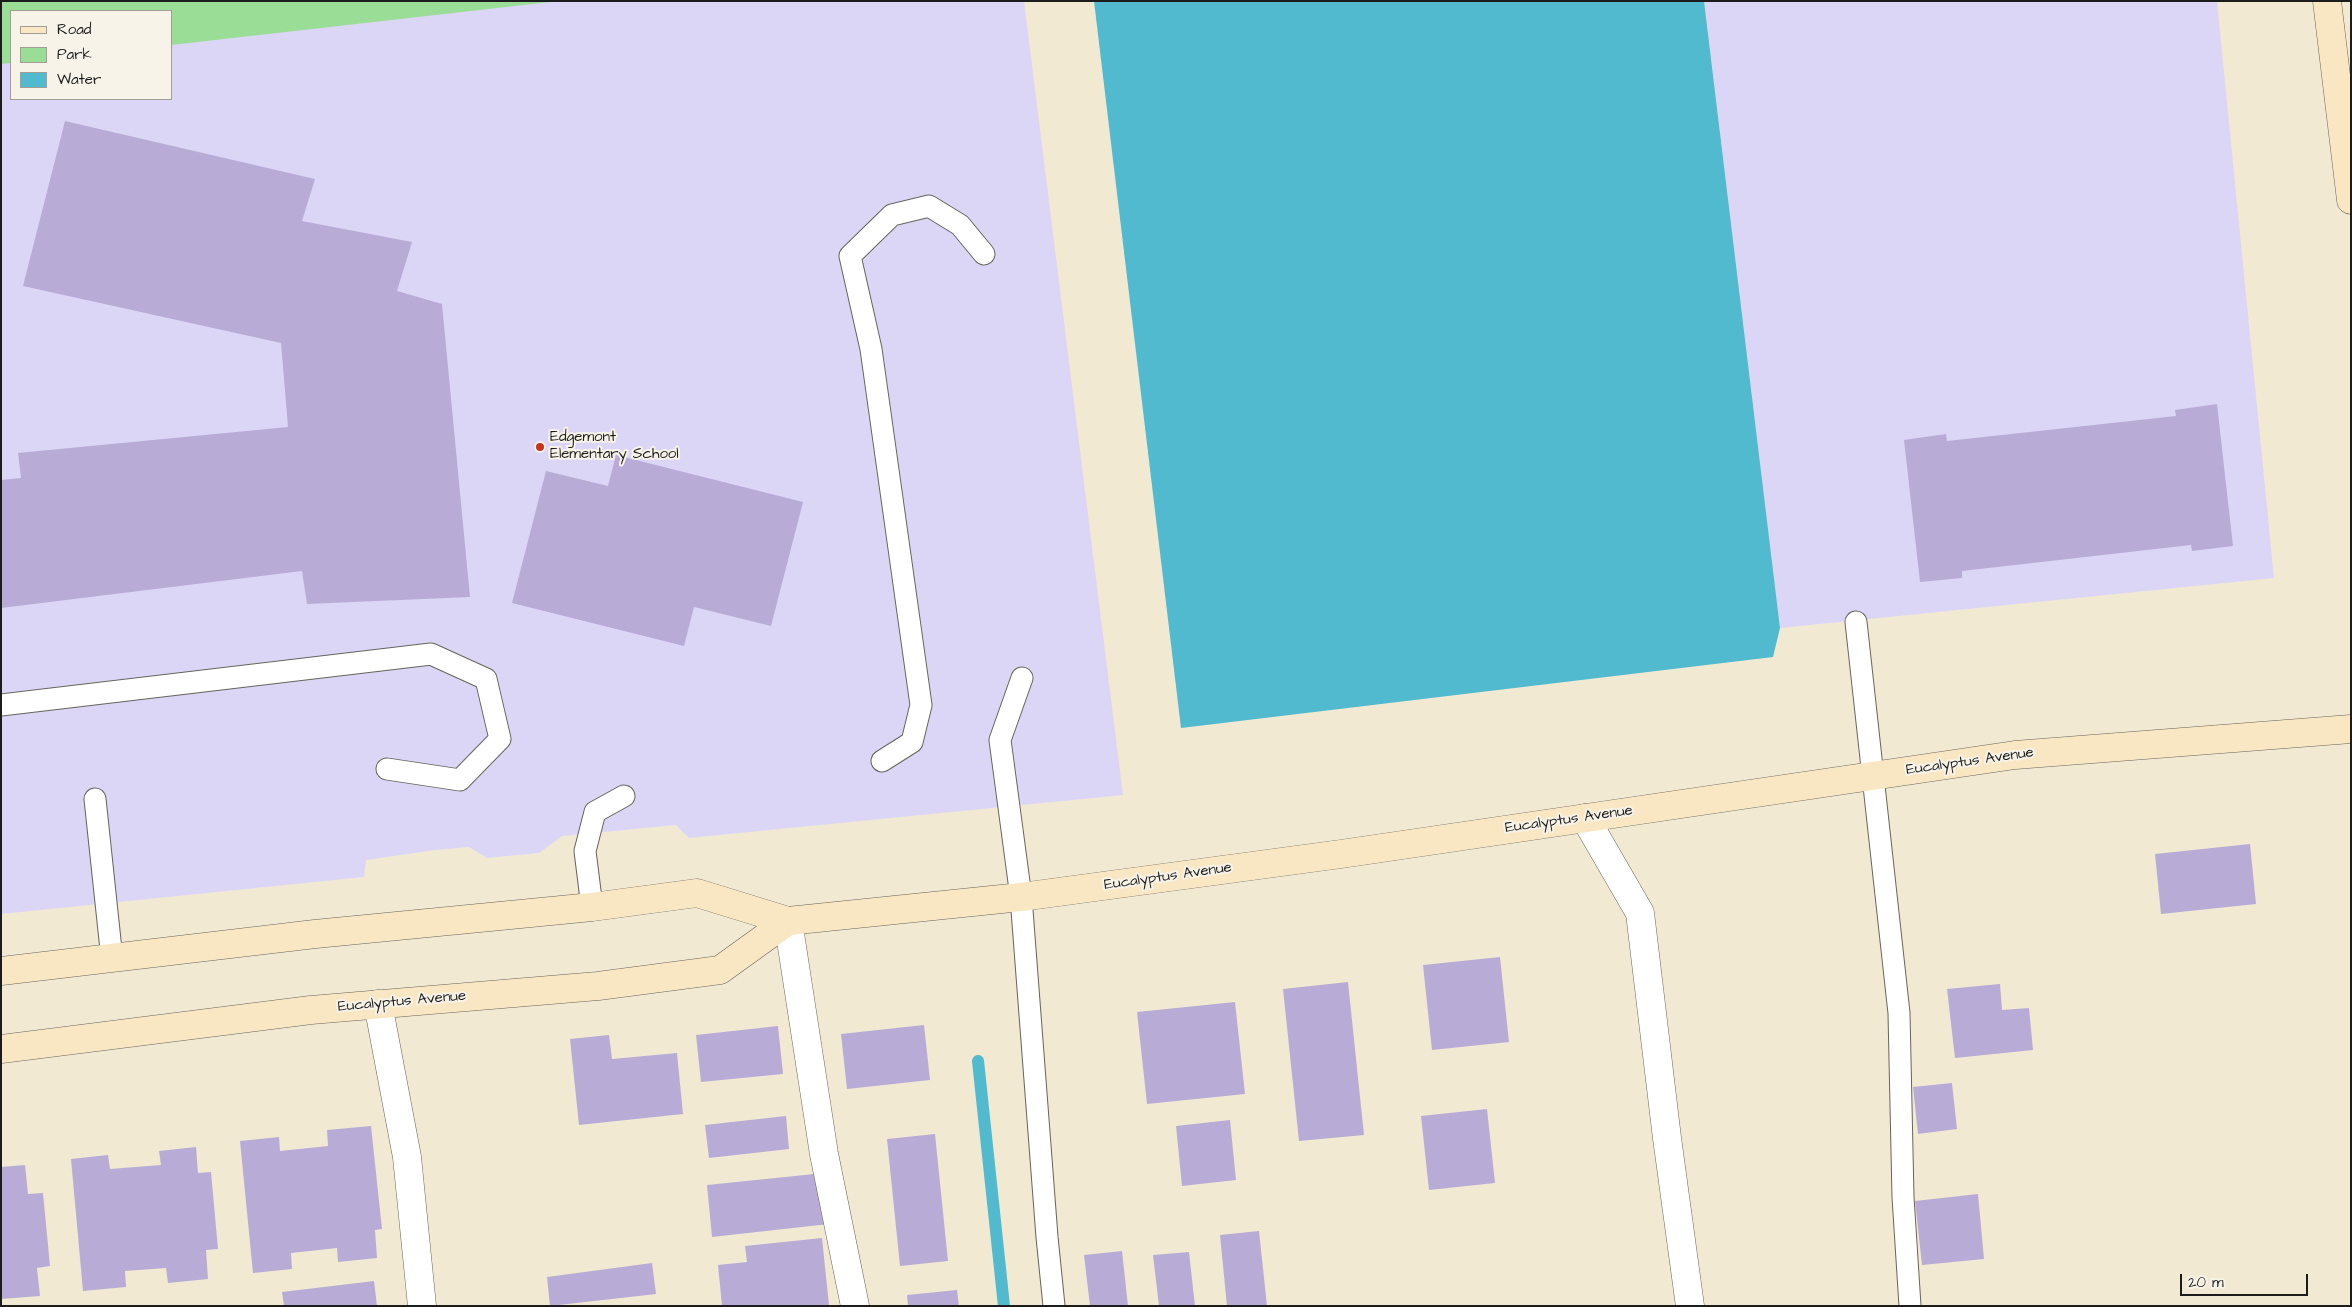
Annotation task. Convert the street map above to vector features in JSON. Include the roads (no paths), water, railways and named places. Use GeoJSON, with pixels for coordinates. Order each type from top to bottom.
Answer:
{"type":"FeatureCollection","features":[{"type":"Feature","properties":{"kind":"main road"},"geometry":{"type":"LineString","coordinates":[[2327,1],[2351,200]]}},
{"type":"Feature","properties":{"kind":"main road","name":"Eucalyptus Avenue"},"geometry":{"type":"LineString","coordinates":[[1,971],[315,934],[592,907],[697,893],[788,921],[1021,896],[1332,855],[2015,755],[2351,729]]}},
{"type":"Feature","properties":{"kind":"main road","name":"Eucalyptus Avenue"},"geometry":{"type":"LineString","coordinates":[[1,1049],[311,1010],[598,986],[720,970],[788,921]]}},
{"type":"Feature","properties":{"kind":"street"},"geometry":{"type":"LineString","coordinates":[[1585,818],[1640,913],[1667,1138],[1690,1306]]}},
{"type":"Feature","properties":{"kind":"street"},"geometry":{"type":"LineString","coordinates":[[788,921],[824,1154],[855,1306]]}},
{"type":"Feature","properties":{"kind":"street"},"geometry":{"type":"LineString","coordinates":[[378,1004],[407,1157],[422,1306]]}},
{"type":"Feature","properties":{"kind":"lane"},"geometry":{"type":"LineString","coordinates":[[882,761],[912,742],[921,705],[871,349],[850,256],[892,215],[929,206],[960,225],[984,254]]}},
{"type":"Feature","properties":{"kind":"lane"},"geometry":{"type":"LineString","coordinates":[[1856,622],[1899,1014],[1903,1197],[1910,1306]]}},
{"type":"Feature","properties":{"kind":"lane"},"geometry":{"type":"LineString","coordinates":[[1,705],[431,654],[486,678],[500,739],[460,780],[387,769]]}},
{"type":"Feature","properties":{"kind":"lane"},"geometry":{"type":"LineString","coordinates":[[1022,678],[1000,740],[1021,896],[1046,1236],[1054,1306]]}},
{"type":"Feature","properties":{"kind":"lane"},"geometry":{"type":"LineString","coordinates":[[592,907],[585,851],[595,812],[624,796]]}},
{"type":"Feature","properties":{"kind":"lane"},"geometry":{"type":"LineString","coordinates":[[95,799],[112,959]]}},
{"type":"Feature","properties":{"kind":"water"},"geometry":{"type":"Polygon","coordinates":[[[1094,1],[1704,1],[1780,628],[1773,657],[1181,728],[1094,1]]]}},
{"type":"Feature","properties":{"kind":"waterway"},"geometry":{"type":"LineString","coordinates":[[978,1061],[1004,1306]]}},
{"type":"Feature","properties":{"kind":"place","name":"Edgemont Elementary School"},"geometry":{"type":"Point","coordinates":[540,447]}}]}
